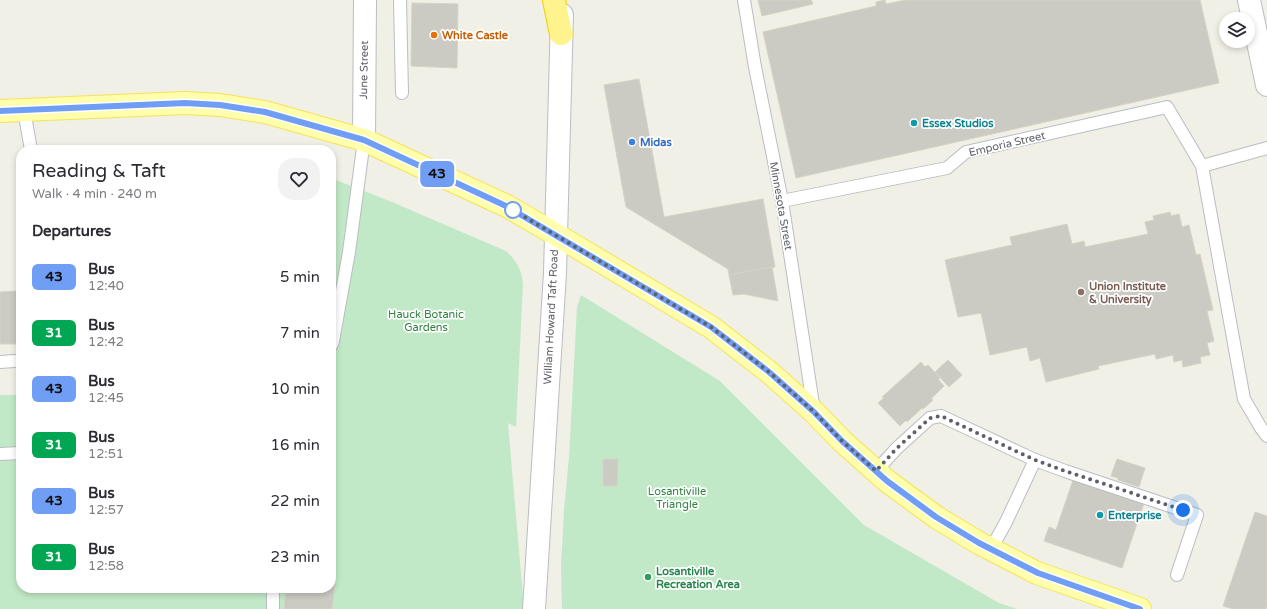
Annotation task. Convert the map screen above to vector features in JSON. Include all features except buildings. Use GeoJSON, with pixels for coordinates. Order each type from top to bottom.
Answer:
{"type":"FeatureCollection","features":[{"type":"Feature","properties":{"kind":"highway"},"geometry":{"type":"LineString","coordinates":[[554,0],[561,34]]}},
{"type":"Feature","properties":{"kind":"main road","name":"June Street"},"geometry":{"type":"LineString","coordinates":[[364,140],[365,0]]}},
{"type":"Feature","properties":{"kind":"main road","name":"William Howard Taft Road"},"geometry":{"type":"LineString","coordinates":[[534,609],[555,273],[562,0]]}},
{"type":"Feature","properties":{"kind":"main road"},"geometry":{"type":"LineString","coordinates":[[1249,0],[1267,85]]}},
{"type":"Feature","properties":{"kind":"main road"},"geometry":{"type":"LineString","coordinates":[[0,111],[185,103],[220,105],[265,112],[364,140],[506,206],[711,327],[769,372],[887,481],[936,517],[991,549],[1038,573],[1140,609]]}},
{"type":"Feature","properties":{"kind":"lane"},"geometry":{"type":"LineString","coordinates":[[400,0],[402,93]]}},
{"type":"Feature","properties":{"kind":"lane","name":"Minnesota Street"},"geometry":{"type":"LineString","coordinates":[[744,0],[756,74],[782,201],[814,412]]}},
{"type":"Feature","properties":{"kind":"lane","name":"Emporia Street"},"geometry":{"type":"LineString","coordinates":[[782,201],[947,168],[966,152],[1167,107],[1202,166]]}},
{"type":"Feature","properties":{"kind":"lane"},"geometry":{"type":"LineString","coordinates":[[24,110],[30,145]]}},
{"type":"Feature","properties":{"kind":"lane"},"geometry":{"type":"LineString","coordinates":[[336,324],[349,252],[364,140]]}},
{"type":"Feature","properties":{"kind":"lane"},"geometry":{"type":"LineString","coordinates":[[1267,148],[1202,166],[1244,399],[1267,436]]}},
{"type":"Feature","properties":{"kind":"lane"},"geometry":{"type":"LineString","coordinates":[[0,362],[14,361]]}},
{"type":"Feature","properties":{"kind":"lane"},"geometry":{"type":"LineString","coordinates":[[876,471],[896,449],[930,418],[941,416],[1035,460],[1197,515],[1177,575]]}},
{"type":"Feature","properties":{"kind":"lane"},"geometry":{"type":"LineString","coordinates":[[0,454],[16,453]]}},
{"type":"Feature","properties":{"kind":"lane"},"geometry":{"type":"LineString","coordinates":[[991,549],[1006,522],[1035,460]]}},
{"type":"Feature","properties":{"kind":"lane"},"geometry":{"type":"LineString","coordinates":[[273,593],[273,609]]}},
{"type":"Feature","properties":{"kind":"green space","name":"Hauck Botanic Gardens"},"geometry":{"type":"Polygon","coordinates":[[[336,180],[392,202],[506,251],[518,266],[521,275],[523,285],[516,427],[508,423],[524,609],[0,609],[0,395],[16,395],[16,593],[336,593],[336,180]]]}},
{"type":"Feature","properties":{"kind":"green space","name":"Losantiville Triangle"},"geometry":{"type":"Polygon","coordinates":[[[581,295],[720,381],[864,525],[999,603],[1017,609],[562,609],[561,566],[564,510],[569,457],[577,307],[581,295]]]}},
{"type":"Feature","properties":{"kind":"bus line","name":"43"},"geometry":{"type":"LineString","coordinates":[[0,111],[185,103],[220,105],[265,112],[364,140],[506,206],[711,327],[769,372],[887,481],[936,517],[979,543],[1038,573],[1140,609]]}},
{"type":"Feature","properties":{"kind":"place","name":"White Castle"},"geometry":{"type":"Point","coordinates":[434,35]}},
{"type":"Feature","properties":{"kind":"place","name":"Essex Studios"},"geometry":{"type":"Point","coordinates":[914,123]}},
{"type":"Feature","properties":{"kind":"place","name":"Midas"},"geometry":{"type":"Point","coordinates":[632,142]}},
{"type":"Feature","properties":{"kind":"place","name":"Union Institute & University"},"geometry":{"type":"Point","coordinates":[1081,292]}},
{"type":"Feature","properties":{"kind":"place","name":"Enterprise"},"geometry":{"type":"Point","coordinates":[1100,515]}},
{"type":"Feature","properties":{"kind":"place","name":"Losantiville Recreation Area"},"geometry":{"type":"Point","coordinates":[648,577]}},
{"type":"Feature","properties":{"kind":"route"},"geometry":{"type":"LineString","coordinates":[[513,210],[711,327],[769,372],[814,412],[842,441],[876,471],[896,449],[930,418],[941,416],[1035,460],[1183,510]]}}]}
